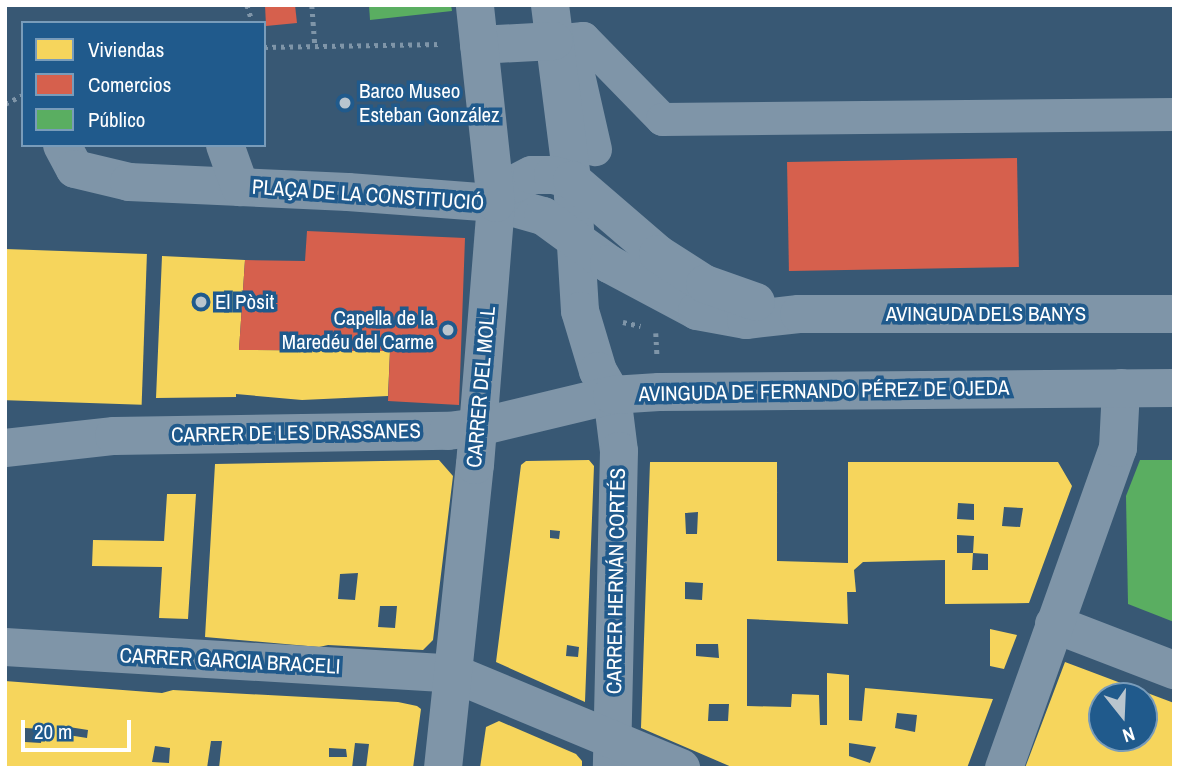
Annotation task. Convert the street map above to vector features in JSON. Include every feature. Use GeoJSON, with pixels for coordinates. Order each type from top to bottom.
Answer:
{"type":"FeatureCollection","features":[{"type":"Feature","properties":{"kind":"street","name":"CARRER DEL MOLL"},"geometry":{"type":"LineString","coordinates":[[443,768],[479,427],[496,203],[475,5]]}},
{"type":"Feature","properties":{"kind":"street"},"geometry":{"type":"LineString","coordinates":[[558,29],[595,149]]}},
{"type":"Feature","properties":{"kind":"street"},"geometry":{"type":"LineString","coordinates":[[558,29],[585,337],[598,371],[612,395]]}},
{"type":"Feature","properties":{"kind":"street"},"geometry":{"type":"LineString","coordinates":[[479,45],[558,29],[583,37],[662,119],[1174,114]]}},
{"type":"Feature","properties":{"kind":"street","name":"PLAÇA DE LA CONSTITUCIÓ"},"geometry":{"type":"LineString","coordinates":[[62,147],[75,169],[118,180],[496,203]]}},
{"type":"Feature","properties":{"kind":"street","name":"PLAÇA DE LA CONSTITUCIÓ"},"geometry":{"type":"LineString","coordinates":[[226,147],[240,187]]}},
{"type":"Feature","properties":{"kind":"street"},"geometry":{"type":"LineString","coordinates":[[496,203],[512,185],[532,175],[553,175],[572,180]]}},
{"type":"Feature","properties":{"kind":"street","name":"AVINGUDA DELS BANYS"},"geometry":{"type":"LineString","coordinates":[[572,180],[658,254],[705,284],[799,314]]}},
{"type":"Feature","properties":{"kind":"street","name":"AVINGUDA DELS BANYS"},"geometry":{"type":"LineString","coordinates":[[496,203],[542,216],[609,264],[697,311],[746,320],[799,314],[1174,314]]}},
{"type":"Feature","properties":{"kind":"street"},"geometry":{"type":"LineString","coordinates":[[580,292],[609,264]]}},
{"type":"Feature","properties":{"kind":"street"},"geometry":{"type":"LineString","coordinates":[[1004,768],[1118,449],[1121,388]]}},
{"type":"Feature","properties":{"kind":"street","name":"AVINGUDA DE FERNANDO PÉREZ DE OJEDA"},"geometry":{"type":"LineString","coordinates":[[479,427],[612,395],[1174,388]]}},
{"type":"Feature","properties":{"kind":"street","name":"CARRER HERNÁN CORTÉS"},"geometry":{"type":"LineString","coordinates":[[612,395],[619,451],[613,754]]}},
{"type":"Feature","properties":{"kind":"street","name":"CARRER DE LES DRASSANES"},"geometry":{"type":"LineString","coordinates":[[5,422],[114,436]]}},
{"type":"Feature","properties":{"kind":"street","name":"CARRER DE LES DRASSANES"},"geometry":{"type":"LineString","coordinates":[[5,448],[114,436],[448,431],[479,427]]}},
{"type":"Feature","properties":{"kind":"street"},"geometry":{"type":"LineString","coordinates":[[1054,624],[1174,670]]}},
{"type":"Feature","properties":{"kind":"street","name":"CARRER GARCIA BRACELI"},"geometry":{"type":"LineString","coordinates":[[5,647],[455,674],[613,754],[681,768]]}},
{"type":"Feature","properties":{"kind":"path"},"geometry":{"type":"LineString","coordinates":[[312,5],[315,46]]}},
{"type":"Feature","properties":{"kind":"path"},"geometry":{"type":"LineString","coordinates":[[5,104],[21,96]]}},
{"type":"Feature","properties":{"kind":"building: Viviendas"},"geometry":{"type":"Polygon","coordinates":[[[5,249],[147,254],[142,405],[5,400],[5,249]]]}},
{"type":"Feature","properties":{"kind":"building: Viviendas","name":"El Pòsit"},"geometry":{"type":"Polygon","coordinates":[[[162,256],[245,260],[239,350],[390,351],[388,396],[302,400],[236,394],[236,397],[156,398],[162,256]]]}},
{"type":"Feature","properties":{"kind":"building: Viviendas"},"geometry":{"type":"Polygon","coordinates":[[[439,460],[453,476],[433,640],[423,650],[328,645],[319,647],[205,637],[215,464],[439,460]],[[358,573],[340,574],[338,599],[355,600],[358,573]],[[380,606],[378,627],[395,628],[397,606],[380,606]]]}},
{"type":"Feature","properties":{"kind":"building: Viviendas"},"geometry":{"type":"Polygon","coordinates":[[[589,460],[594,466],[585,702],[496,662],[521,465],[526,461],[589,460]],[[550,530],[550,538],[559,539],[560,531],[550,530]],[[567,645],[566,656],[578,657],[579,647],[567,645]]]}},
{"type":"Feature","properties":{"kind":"building: Viviendas"},"geometry":{"type":"Polygon","coordinates":[[[650,462],[777,462],[777,561],[848,563],[848,462],[1058,462],[1072,486],[1029,603],[945,604],[945,560],[863,562],[854,570],[856,592],[847,592],[848,624],[747,619],[747,706],[791,707],[792,694],[819,695],[820,725],[827,725],[827,673],[849,675],[849,720],[862,721],[865,688],[993,699],[967,768],[734,768],[641,728],[650,462]],[[958,503],[957,519],[974,520],[974,504],[958,503]],[[1004,507],[1002,526],[1020,527],[1023,508],[1004,507]],[[698,512],[685,513],[686,534],[697,534],[698,512]],[[957,535],[957,553],[973,553],[974,536],[957,535]],[[973,553],[972,570],[988,570],[988,554],[973,553]],[[685,582],[685,599],[702,600],[703,583],[685,582]],[[696,644],[696,656],[719,658],[718,644],[696,644]],[[709,704],[708,721],[728,721],[729,704],[709,704]],[[897,713],[895,728],[915,732],[917,715],[897,713]],[[849,743],[849,756],[870,763],[876,747],[849,743]]]}},
{"type":"Feature","properties":{"kind":"building: Viviendas"},"geometry":{"type":"Polygon","coordinates":[[[167,494],[196,494],[188,619],[159,618],[162,567],[92,566],[93,540],[164,541],[167,494]]]}},
{"type":"Feature","properties":{"kind":"building: Viviendas"},"geometry":{"type":"Polygon","coordinates":[[[990,629],[1017,635],[1004,669],[990,666],[990,629]]]}},
{"type":"Feature","properties":{"kind":"building: Viviendas"},"geometry":{"type":"Polygon","coordinates":[[[1065,662],[1118,682],[1088,682],[1088,752],[1158,752],[1158,697],[1174,703],[1174,768],[1025,768],[1065,662]]]}},
{"type":"Feature","properties":{"kind":"building: Viviendas"},"geometry":{"type":"Polygon","coordinates":[[[5,681],[162,693],[173,690],[398,702],[421,709],[413,768],[366,768],[369,744],[355,743],[352,768],[219,768],[222,741],[211,741],[207,768],[5,768],[5,681]],[[69,727],[68,735],[87,738],[88,730],[69,727]],[[25,728],[25,742],[41,743],[42,729],[25,728]],[[155,746],[152,762],[169,763],[170,748],[155,746]],[[329,748],[329,757],[347,757],[346,749],[329,748]]]}},
{"type":"Feature","properties":{"kind":"building: Viviendas"},"geometry":{"type":"Polygon","coordinates":[[[499,721],[576,754],[582,761],[582,768],[480,768],[486,727],[499,721]]]}},
{"type":"Feature","properties":{"kind":"building: Comercios"},"geometry":{"type":"Polygon","coordinates":[[[265,5],[295,5],[297,23],[266,26],[265,5]]]}},
{"type":"Feature","properties":{"kind":"building: Comercios"},"geometry":{"type":"Polygon","coordinates":[[[1017,158],[1019,267],[789,271],[787,162],[1017,158]]]}},
{"type":"Feature","properties":{"kind":"building: Comercios"},"geometry":{"type":"Polygon","coordinates":[[[307,231],[465,238],[459,405],[388,401],[390,351],[239,350],[245,260],[305,261],[307,231]]]}},
{"type":"Feature","properties":{"kind":"building: Público"},"geometry":{"type":"Polygon","coordinates":[[[369,5],[451,5],[452,11],[370,20],[369,5]]]}},
{"type":"Feature","properties":{"kind":"building: Público"},"geometry":{"type":"Polygon","coordinates":[[[1140,460],[1174,460],[1174,622],[1128,604],[1126,496],[1140,460]]]}},
{"type":"Feature","properties":{"kind":"place","name":"Barco Museo Esteban González"},"geometry":{"type":"Point","coordinates":[345,103]}},
{"type":"Feature","properties":{"kind":"place","name":"El Pòsit"},"geometry":{"type":"Point","coordinates":[201,302]}},
{"type":"Feature","properties":{"kind":"place","name":"Capella de la Maredéu del Carme"},"geometry":{"type":"Point","coordinates":[448,330]}}]}
